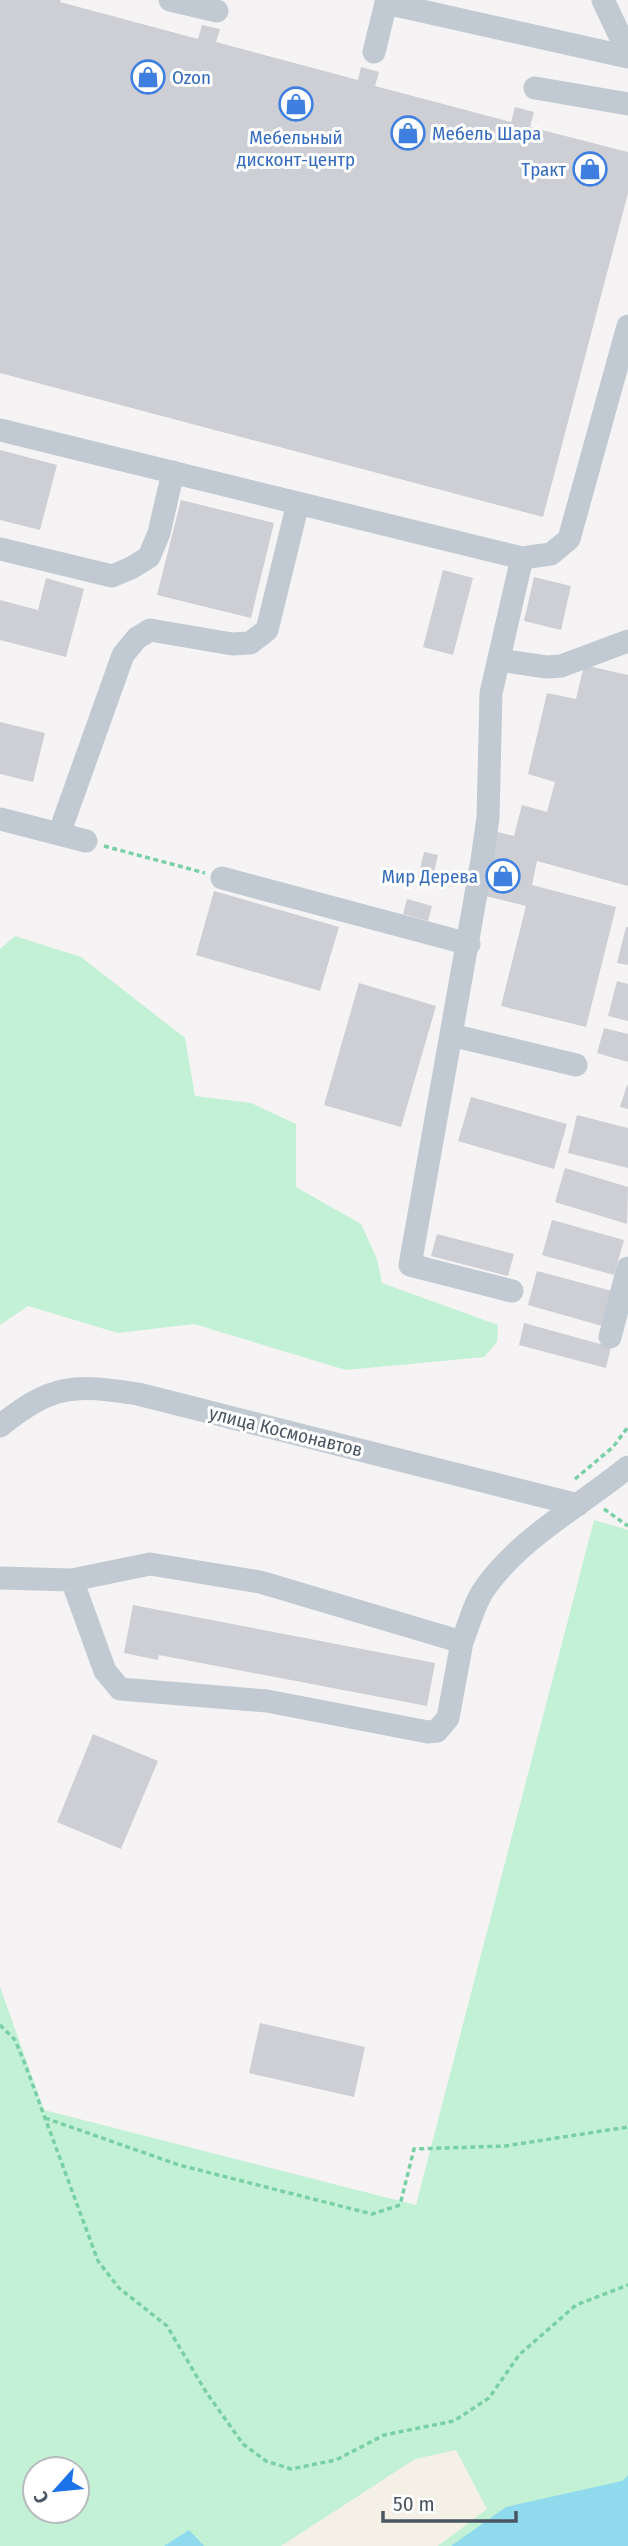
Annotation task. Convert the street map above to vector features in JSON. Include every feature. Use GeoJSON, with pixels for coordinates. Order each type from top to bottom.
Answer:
{"type":"FeatureCollection","features":[{"type":"Feature","properties":{"kind":"street"},"geometry":{"type":"LineString","coordinates":[[170,0],[217,11]]}},
{"type":"Feature","properties":{"kind":"street"},"geometry":{"type":"LineString","coordinates":[[603,0],[628,55]]}},
{"type":"Feature","properties":{"kind":"street"},"geometry":{"type":"LineString","coordinates":[[374,52],[386,3],[628,55]]}},
{"type":"Feature","properties":{"kind":"street"},"geometry":{"type":"LineString","coordinates":[[534,88],[628,104]]}},
{"type":"Feature","properties":{"kind":"street"},"geometry":{"type":"LineString","coordinates":[[0,430],[522,558],[551,554],[569,539],[628,327]]}},
{"type":"Feature","properties":{"kind":"street"},"geometry":{"type":"LineString","coordinates":[[0,549],[112,576],[131,568],[149,557],[159,533],[173,472]]}},
{"type":"Feature","properties":{"kind":"street"},"geometry":{"type":"LineString","coordinates":[[59,834],[123,655],[137,638],[150,630],[232,644],[250,643],[267,630],[298,503]]}},
{"type":"Feature","properties":{"kind":"street"},"geometry":{"type":"LineString","coordinates":[[512,1291],[410,1265],[469,944],[488,818],[491,693],[522,558]]}},
{"type":"Feature","properties":{"kind":"street"},"geometry":{"type":"LineString","coordinates":[[499,660],[547,667],[561,666],[628,641]]}},
{"type":"Feature","properties":{"kind":"street"},"geometry":{"type":"LineString","coordinates":[[0,819],[86,841]]}},
{"type":"Feature","properties":{"kind":"street"},"geometry":{"type":"LineString","coordinates":[[222,878],[469,944]]}},
{"type":"Feature","properties":{"kind":"street"},"geometry":{"type":"LineString","coordinates":[[451,1035],[576,1065]]}},
{"type":"Feature","properties":{"kind":"street"},"geometry":{"type":"LineString","coordinates":[[610,1337],[628,1268]]}},
{"type":"Feature","properties":{"kind":"street","name":"улица Космонавтов"},"geometry":{"type":"LineString","coordinates":[[0,1426],[21,1409],[53,1393],[89,1386],[138,1394],[584,1502]]}},
{"type":"Feature","properties":{"kind":"street"},"geometry":{"type":"LineString","coordinates":[[72,1580],[105,1671],[112,1683],[129,1692],[267,1701],[428,1732],[437,1731],[448,1718],[462,1642],[483,1590],[502,1566],[628,1467]]}},
{"type":"Feature","properties":{"kind":"street"},"geometry":{"type":"LineString","coordinates":[[0,1578],[72,1580],[150,1564],[260,1583],[462,1642]]}},
{"type":"Feature","properties":{"kind":"path"},"geometry":{"type":"LineString","coordinates":[[86,841],[222,878]]}},
{"type":"Feature","properties":{"kind":"path"},"geometry":{"type":"LineString","coordinates":[[584,1502],[628,1527]]}},
{"type":"Feature","properties":{"kind":"path"},"geometry":{"type":"LineString","coordinates":[[0,2025],[15,2040],[98,2261],[119,2288],[167,2326],[206,2392],[243,2444],[266,2461],[292,2469],[336,2460],[384,2435],[454,2421],[489,2398],[519,2355],[576,2305],[628,2285]]}},
{"type":"Feature","properties":{"kind":"path"},"geometry":{"type":"LineString","coordinates":[[45,2118],[179,2165],[372,2214],[400,2205],[414,2149],[505,2146],[628,2127]]}},
{"type":"Feature","properties":{"kind":"green space"},"geometry":{"type":"Polygon","coordinates":[[[15,936],[81,957],[185,1038],[195,1096],[251,1103],[296,1124],[296,1187],[361,1224],[377,1259],[382,1283],[498,1325],[497,1342],[484,1357],[346,1370],[194,1324],[118,1333],[28,1306],[0,1325],[0,949],[15,936]]]}},
{"type":"Feature","properties":{"kind":"green space"},"geometry":{"type":"Polygon","coordinates":[[[594,1520],[628,1530],[628,2546],[0,2546],[0,1987],[44,2110],[416,2205],[594,1520]]]}},
{"type":"Feature","properties":{"kind":"sand"},"geometry":{"type":"Polygon","coordinates":[[[456,2450],[487,2509],[438,2546],[281,2546],[415,2459],[456,2450]]]}},
{"type":"Feature","properties":{"kind":"water"},"geometry":{"type":"Polygon","coordinates":[[[628,2475],[628,2546],[451,2546],[506,2507],[622,2481],[628,2475]]]}},
{"type":"Feature","properties":{"kind":"water"},"geometry":{"type":"Polygon","coordinates":[[[189,2530],[204,2546],[164,2546],[189,2530]]]}},
{"type":"Feature","properties":{"kind":"building"},"geometry":{"type":"Polygon","coordinates":[[[0,0],[61,0],[60,2],[198,39],[202,25],[220,29],[216,42],[358,80],[361,67],[379,72],[375,86],[511,122],[515,107],[534,112],[530,127],[628,152],[628,193],[543,517],[0,373],[0,0]]]}},
{"type":"Feature","properties":{"kind":"building"},"geometry":{"type":"Polygon","coordinates":[[[0,450],[57,465],[40,530],[0,520],[0,450]]]}},
{"type":"Feature","properties":{"kind":"building"},"geometry":{"type":"Polygon","coordinates":[[[181,500],[274,523],[251,618],[157,595],[181,500]]]}},
{"type":"Feature","properties":{"kind":"building"},"geometry":{"type":"Polygon","coordinates":[[[443,570],[473,578],[453,655],[423,647],[443,570]]]}},
{"type":"Feature","properties":{"kind":"building"},"geometry":{"type":"Polygon","coordinates":[[[534,577],[571,586],[561,630],[524,621],[534,577]]]}},
{"type":"Feature","properties":{"kind":"building"},"geometry":{"type":"Polygon","coordinates":[[[46,578],[84,589],[66,657],[0,640],[0,600],[38,610],[46,578]]]}},
{"type":"Feature","properties":{"kind":"building"},"geometry":{"type":"Polygon","coordinates":[[[584,665],[628,675],[628,886],[537,861],[532,885],[616,907],[586,1027],[501,1006],[526,906],[485,896],[493,831],[514,836],[522,805],[547,812],[555,782],[528,774],[547,693],[576,699],[584,665]]]}},
{"type":"Feature","properties":{"kind":"building"},"geometry":{"type":"Polygon","coordinates":[[[0,722],[45,733],[33,782],[0,774],[0,722]]]}},
{"type":"Feature","properties":{"kind":"building"},"geometry":{"type":"Polygon","coordinates":[[[424,852],[438,855],[432,881],[418,878],[424,852]]]}},
{"type":"Feature","properties":{"kind":"building"},"geometry":{"type":"Polygon","coordinates":[[[214,891],[339,927],[320,991],[196,955],[214,891]]]}},
{"type":"Feature","properties":{"kind":"building"},"geometry":{"type":"Polygon","coordinates":[[[407,899],[432,906],[428,921],[403,914],[407,899]]]}},
{"type":"Feature","properties":{"kind":"building"},"geometry":{"type":"Polygon","coordinates":[[[628,927],[628,965],[617,963],[628,927]]]}},
{"type":"Feature","properties":{"kind":"building"},"geometry":{"type":"Polygon","coordinates":[[[617,981],[628,984],[628,1021],[608,1016],[617,981]]]}},
{"type":"Feature","properties":{"kind":"building"},"geometry":{"type":"Polygon","coordinates":[[[359,983],[436,1006],[401,1127],[324,1105],[359,983]]]}},
{"type":"Feature","properties":{"kind":"building"},"geometry":{"type":"Polygon","coordinates":[[[604,1028],[628,1034],[628,1062],[597,1053],[604,1028]]]}},
{"type":"Feature","properties":{"kind":"building"},"geometry":{"type":"Polygon","coordinates":[[[628,1085],[628,1109],[620,1107],[628,1085]]]}},
{"type":"Feature","properties":{"kind":"building"},"geometry":{"type":"Polygon","coordinates":[[[471,1097],[567,1124],[554,1169],[458,1141],[471,1097]]]}},
{"type":"Feature","properties":{"kind":"building"},"geometry":{"type":"Polygon","coordinates":[[[577,1115],[628,1128],[628,1168],[568,1153],[577,1115]]]}},
{"type":"Feature","properties":{"kind":"building"},"geometry":{"type":"Polygon","coordinates":[[[565,1168],[628,1187],[627,1224],[555,1202],[565,1168]]]}},
{"type":"Feature","properties":{"kind":"building"},"geometry":{"type":"Polygon","coordinates":[[[552,1220],[624,1240],[614,1275],[542,1255],[552,1220]]]}},
{"type":"Feature","properties":{"kind":"building"},"geometry":{"type":"Polygon","coordinates":[[[437,1234],[514,1254],[508,1276],[431,1256],[437,1234]]]}},
{"type":"Feature","properties":{"kind":"building"},"geometry":{"type":"Polygon","coordinates":[[[537,1271],[612,1291],[602,1326],[528,1305],[537,1271]]]}},
{"type":"Feature","properties":{"kind":"building"},"geometry":{"type":"Polygon","coordinates":[[[524,1323],[611,1347],[606,1368],[519,1345],[524,1323]]]}},
{"type":"Feature","properties":{"kind":"building"},"geometry":{"type":"Polygon","coordinates":[[[133,1605],[435,1663],[427,1706],[159,1655],[158,1660],[124,1653],[133,1605]]]}},
{"type":"Feature","properties":{"kind":"building"},"geometry":{"type":"Polygon","coordinates":[[[93,1734],[158,1761],[121,1849],[57,1822],[93,1734]]]}},
{"type":"Feature","properties":{"kind":"building"},"geometry":{"type":"Polygon","coordinates":[[[260,2023],[365,2047],[354,2097],[249,2073],[260,2023]]]}},
{"type":"Feature","properties":{"kind":"place","name":"Ozon"},"geometry":{"type":"Point","coordinates":[148,77]}},
{"type":"Feature","properties":{"kind":"place","name":"Мебельный дисконт-центр"},"geometry":{"type":"Point","coordinates":[296,104]}},
{"type":"Feature","properties":{"kind":"place","name":"Мебель Шара"},"geometry":{"type":"Point","coordinates":[408,133]}},
{"type":"Feature","properties":{"kind":"place","name":"Тракт"},"geometry":{"type":"Point","coordinates":[590,169]}},
{"type":"Feature","properties":{"kind":"place","name":"Мир Дерева"},"geometry":{"type":"Point","coordinates":[503,876]}}]}
